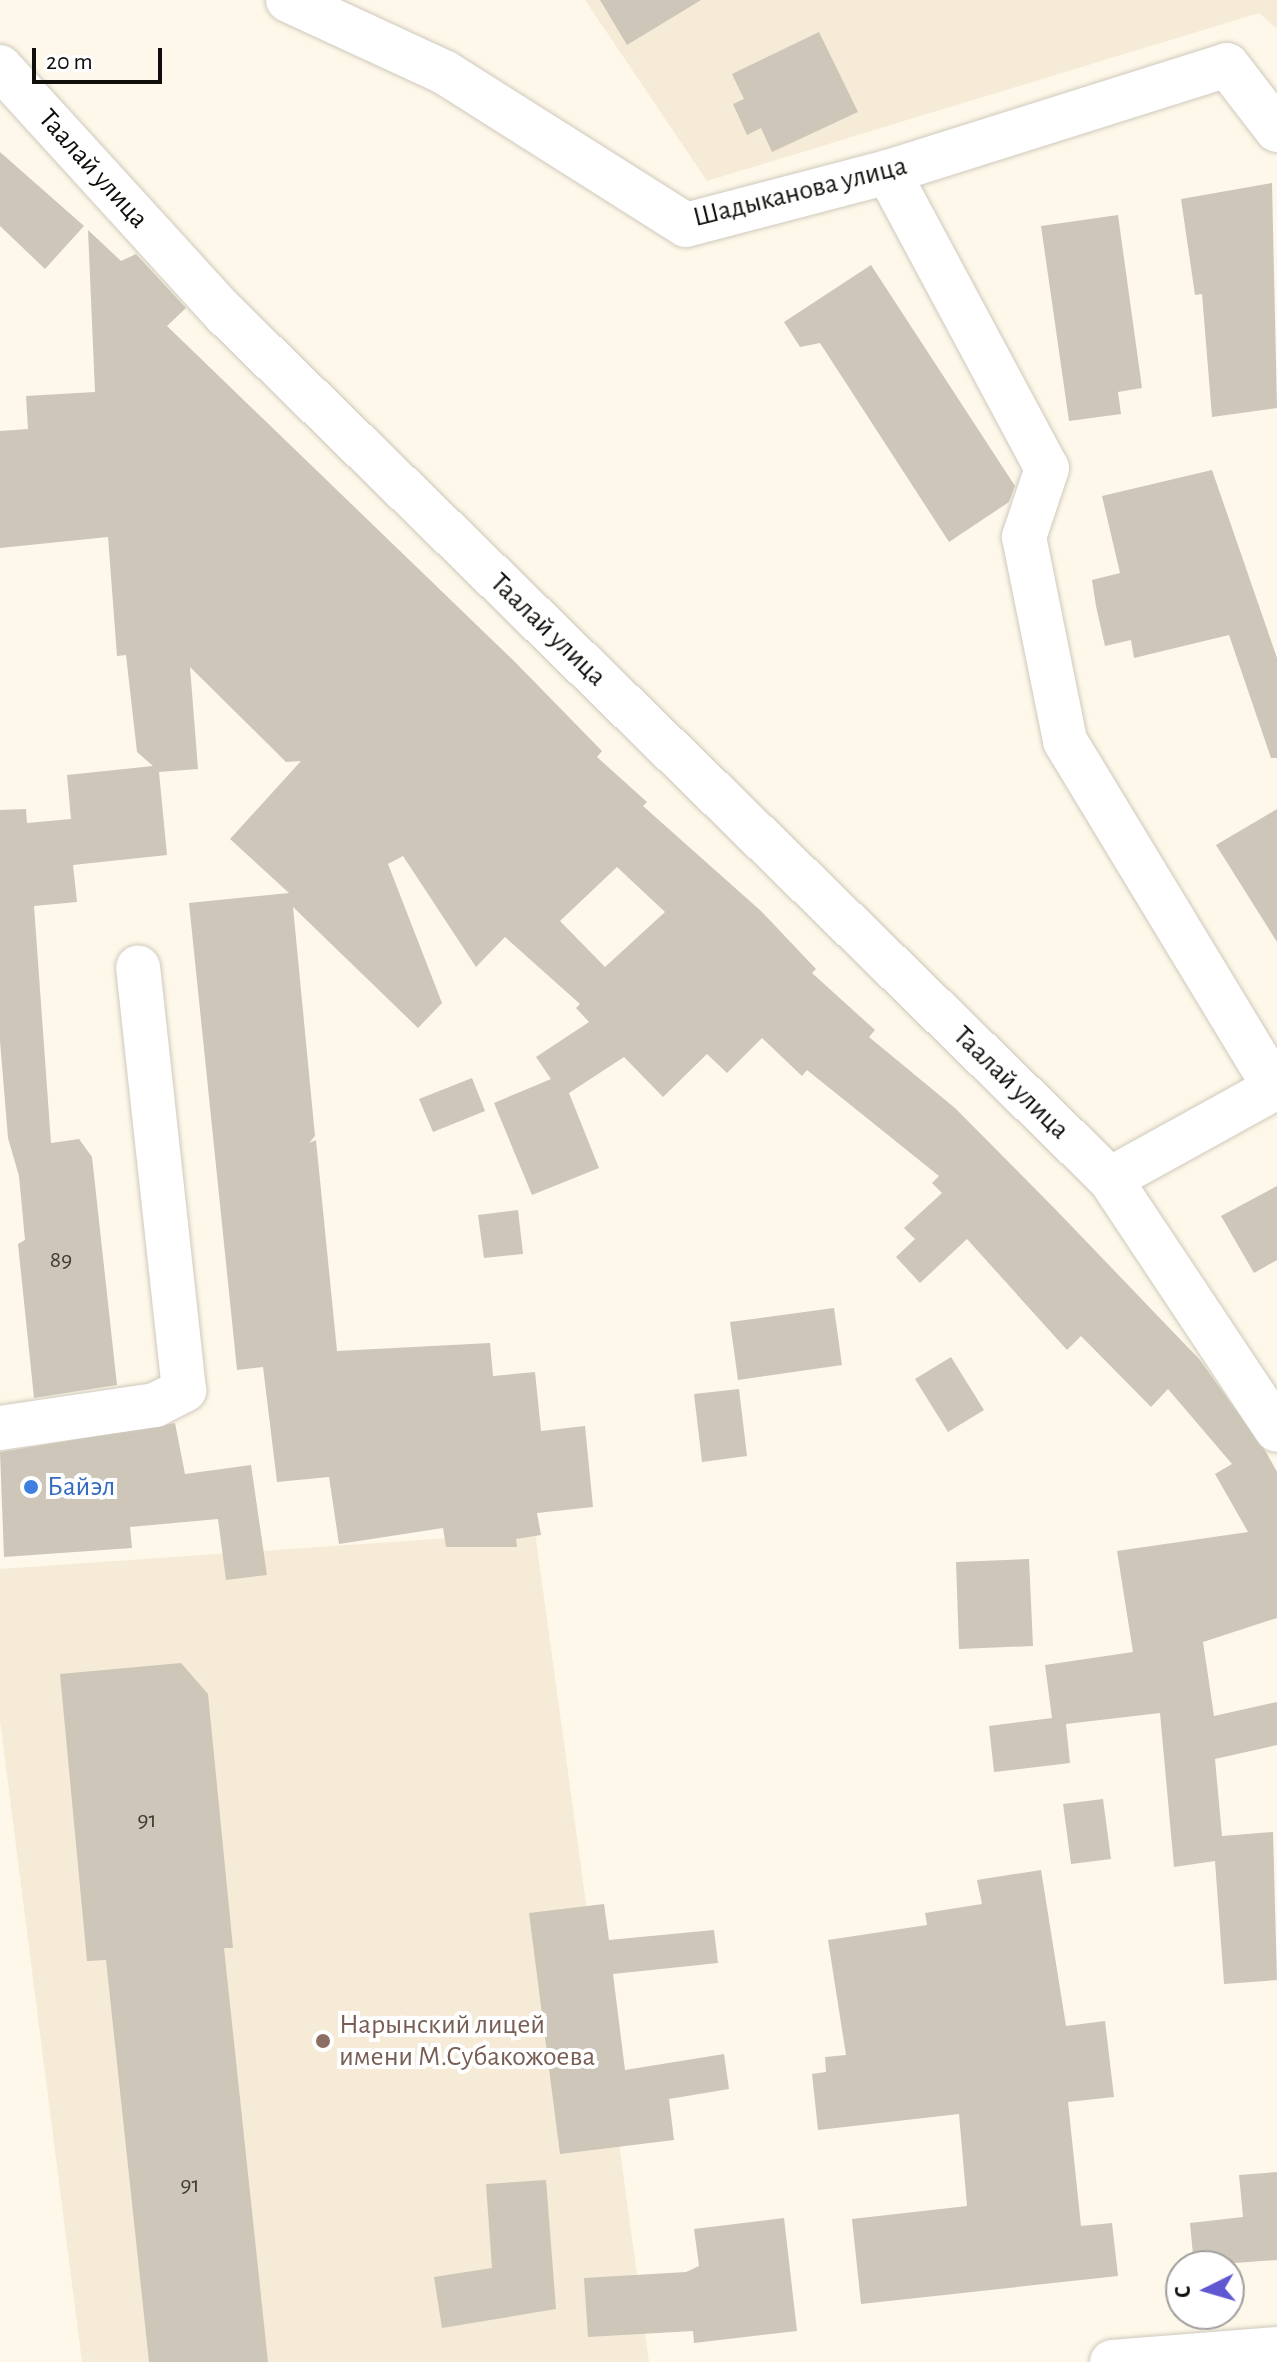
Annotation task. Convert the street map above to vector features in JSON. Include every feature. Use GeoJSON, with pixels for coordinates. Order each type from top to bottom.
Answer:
{"type":"FeatureCollection","features":[{"type":"Feature","properties":{"kind":"street","name":"Шадыканова улица"},"geometry":{"type":"LineString","coordinates":[[288,0],[444,72],[686,225],[888,172],[1227,65],[1277,130]]}},
{"type":"Feature","properties":{"kind":"street","name":"Таалай улица"},"geometry":{"type":"LineString","coordinates":[[0,67],[225,314],[1110,1179],[1277,1430]]}},
{"type":"Feature","properties":{"kind":"street"},"geometry":{"type":"LineString","coordinates":[[888,172],[1047,468],[1024,537],[1065,741],[1276,1087],[1110,1179]]}},
{"type":"Feature","properties":{"kind":"street"},"geometry":{"type":"LineString","coordinates":[[0,1428],[155,1405],[184,1390],[138,967]]}},
{"type":"Feature","properties":{"kind":"street"},"geometry":{"type":"LineString","coordinates":[[1112,2362],[1277,2349]]}},
{"type":"Feature","properties":{"kind":"shaded area"},"geometry":{"type":"Polygon","coordinates":[[[585,0],[1277,0],[1277,29],[1259,13],[707,181],[585,0]]]}},
{"type":"Feature","properties":{"kind":"shaded area","name":"Нарынский лицей имени М.Субакожоева"},"geometry":{"type":"Polygon","coordinates":[[[535,1532],[649,2362],[82,2362],[0,1721],[0,1569],[535,1532]]]}},
{"type":"Feature","properties":{"kind":"building"},"geometry":{"type":"Polygon","coordinates":[[[600,0],[701,0],[627,45],[600,0]]]}},
{"type":"Feature","properties":{"kind":"building"},"geometry":{"type":"Polygon","coordinates":[[[819,32],[858,112],[772,152],[761,128],[747,135],[733,104],[744,99],[732,74],[819,32]]]}},
{"type":"Feature","properties":{"kind":"building"},"geometry":{"type":"Polygon","coordinates":[[[0,152],[84,226],[45,269],[0,226],[0,152]]]}},
{"type":"Feature","properties":{"kind":"building"},"geometry":{"type":"Polygon","coordinates":[[[1272,183],[1277,408],[1212,417],[1202,294],[1195,295],[1181,199],[1272,183]]]}},
{"type":"Feature","properties":{"kind":"building"},"geometry":{"type":"Polygon","coordinates":[[[1118,215],[1142,388],[1118,392],[1121,414],[1069,421],[1041,226],[1118,215]]]}},
{"type":"Feature","properties":{"kind":"building"},"geometry":{"type":"Polygon","coordinates":[[[88,230],[121,261],[136,254],[186,308],[167,326],[514,661],[602,751],[597,757],[647,802],[643,806],[761,911],[816,969],[812,973],[875,1030],[869,1037],[955,1108],[1200,1360],[1277,1472],[1277,1618],[1203,1642],[1214,1716],[1277,1702],[1277,1745],[1215,1759],[1222,1836],[1273,1832],[1277,1980],[1224,1984],[1215,1861],[1174,1867],[1160,1713],[1066,1724],[1070,1763],[994,1772],[989,1726],[1052,1718],[1045,1665],[1133,1652],[1117,1551],[1248,1532],[1215,1474],[1232,1464],[1168,1389],[1151,1407],[1081,1336],[1067,1350],[967,1239],[920,1283],[896,1257],[915,1239],[904,1228],[942,1193],[932,1183],[939,1176],[807,1070],[802,1076],[762,1038],[727,1073],[707,1054],[663,1097],[624,1057],[569,1093],[599,1168],[532,1195],[494,1103],[551,1079],[536,1057],[589,1022],[576,1008],[580,1004],[505,937],[476,967],[403,856],[388,864],[442,1003],[418,1028],[293,907],[315,1136],[309,1143],[316,1140],[337,1351],[490,1343],[493,1376],[535,1372],[541,1431],[585,1426],[593,1507],[537,1513],[541,1535],[516,1539],[517,1547],[446,1547],[443,1528],[339,1544],[329,1477],[277,1482],[263,1367],[237,1370],[189,903],[289,893],[230,839],[301,761],[286,762],[190,667],[198,769],[159,772],[167,855],[73,865],[77,902],[34,906],[51,1143],[79,1139],[92,1157],[117,1385],[34,1398],[18,1244],[25,1240],[19,1176],[8,1138],[0,1041],[0,810],[26,809],[27,823],[71,819],[67,775],[153,766],[137,752],[126,655],[117,656],[108,537],[0,548],[0,431],[28,429],[26,396],[95,392],[88,230]],[[617,867],[560,921],[605,967],[665,912],[617,867]]]}},
{"type":"Feature","properties":{"kind":"building"},"geometry":{"type":"Polygon","coordinates":[[[871,265],[1015,486],[1009,502],[949,542],[820,343],[800,347],[784,322],[871,265]]]}},
{"type":"Feature","properties":{"kind":"building"},"geometry":{"type":"Polygon","coordinates":[[[1212,470],[1277,658],[1277,758],[1271,758],[1229,635],[1134,658],[1131,640],[1105,646],[1092,580],[1120,573],[1102,496],[1212,470]]]}},
{"type":"Feature","properties":{"kind":"building"},"geometry":{"type":"Polygon","coordinates":[[[1277,809],[1277,942],[1216,845],[1277,809]]]}},
{"type":"Feature","properties":{"kind":"building"},"geometry":{"type":"Polygon","coordinates":[[[472,1078],[485,1111],[433,1132],[419,1099],[472,1078]]]}},
{"type":"Feature","properties":{"kind":"building"},"geometry":{"type":"Polygon","coordinates":[[[1277,1186],[1277,1260],[1254,1273],[1221,1216],[1277,1186]]]}},
{"type":"Feature","properties":{"kind":"building"},"geometry":{"type":"Polygon","coordinates":[[[518,1210],[523,1254],[484,1258],[478,1215],[518,1210]]]}},
{"type":"Feature","properties":{"kind":"building"},"geometry":{"type":"Polygon","coordinates":[[[834,1308],[842,1365],[738,1380],[730,1322],[834,1308]]]}},
{"type":"Feature","properties":{"kind":"building"},"geometry":{"type":"Polygon","coordinates":[[[951,1357],[984,1410],[948,1432],[915,1379],[951,1357]]]}},
{"type":"Feature","properties":{"kind":"building"},"geometry":{"type":"Polygon","coordinates":[[[739,1389],[747,1456],[702,1462],[694,1394],[739,1389]]]}},
{"type":"Feature","properties":{"kind":"building"},"geometry":{"type":"Polygon","coordinates":[[[175,1423],[185,1474],[251,1465],[267,1575],[226,1580],[218,1519],[130,1527],[132,1548],[4,1557],[0,1452],[175,1423]]]}},
{"type":"Feature","properties":{"kind":"building"},"geometry":{"type":"Polygon","coordinates":[[[1029,1559],[1033,1646],[959,1649],[956,1562],[1029,1559]]]}},
{"type":"Feature","properties":{"kind":"building"},"geometry":{"type":"Polygon","coordinates":[[[181,1663],[208,1694],[233,1948],[224,1948],[268,2362],[149,2362],[106,1960],[87,1961],[60,1674],[181,1663]]]}},
{"type":"Feature","properties":{"kind":"building"},"geometry":{"type":"Polygon","coordinates":[[[1103,1799],[1111,1859],[1071,1864],[1063,1804],[1103,1799]]]}},
{"type":"Feature","properties":{"kind":"building"},"geometry":{"type":"Polygon","coordinates":[[[1041,1870],[1066,2026],[1105,2021],[1114,2097],[1068,2102],[1081,2226],[1112,2223],[1118,2276],[861,2304],[852,2219],[967,2206],[959,2114],[818,2130],[812,2074],[826,2072],[825,2057],[846,2055],[828,1940],[927,1925],[925,1913],[982,1904],[977,1880],[1041,1870]]]}},
{"type":"Feature","properties":{"kind":"building"},"geometry":{"type":"Polygon","coordinates":[[[604,1904],[609,1940],[714,1930],[718,1963],[613,1974],[625,2070],[724,2054],[729,2089],[669,2099],[674,2140],[560,2154],[529,1913],[604,1904]]]}},
{"type":"Feature","properties":{"kind":"building"},"geometry":{"type":"Polygon","coordinates":[[[1277,2172],[1277,2260],[1245,2262],[1245,2250],[1193,2250],[1190,2223],[1243,2217],[1239,2175],[1277,2172]]]}},
{"type":"Feature","properties":{"kind":"building"},"geometry":{"type":"Polygon","coordinates":[[[546,2180],[556,2309],[442,2328],[434,2277],[492,2268],[486,2184],[546,2180]]]}},
{"type":"Feature","properties":{"kind":"building"},"geometry":{"type":"Polygon","coordinates":[[[784,2218],[797,2331],[694,2343],[693,2331],[588,2337],[584,2278],[686,2272],[699,2266],[694,2229],[784,2218]]]}},
{"type":"Feature","properties":{"kind":"place","name":"Байэл"},"geometry":{"type":"Point","coordinates":[31,1487]}},
{"type":"Feature","properties":{"kind":"place","name":"Нарынский лицей имени М.Субакожоева"},"geometry":{"type":"Point","coordinates":[323,2041]}}]}
